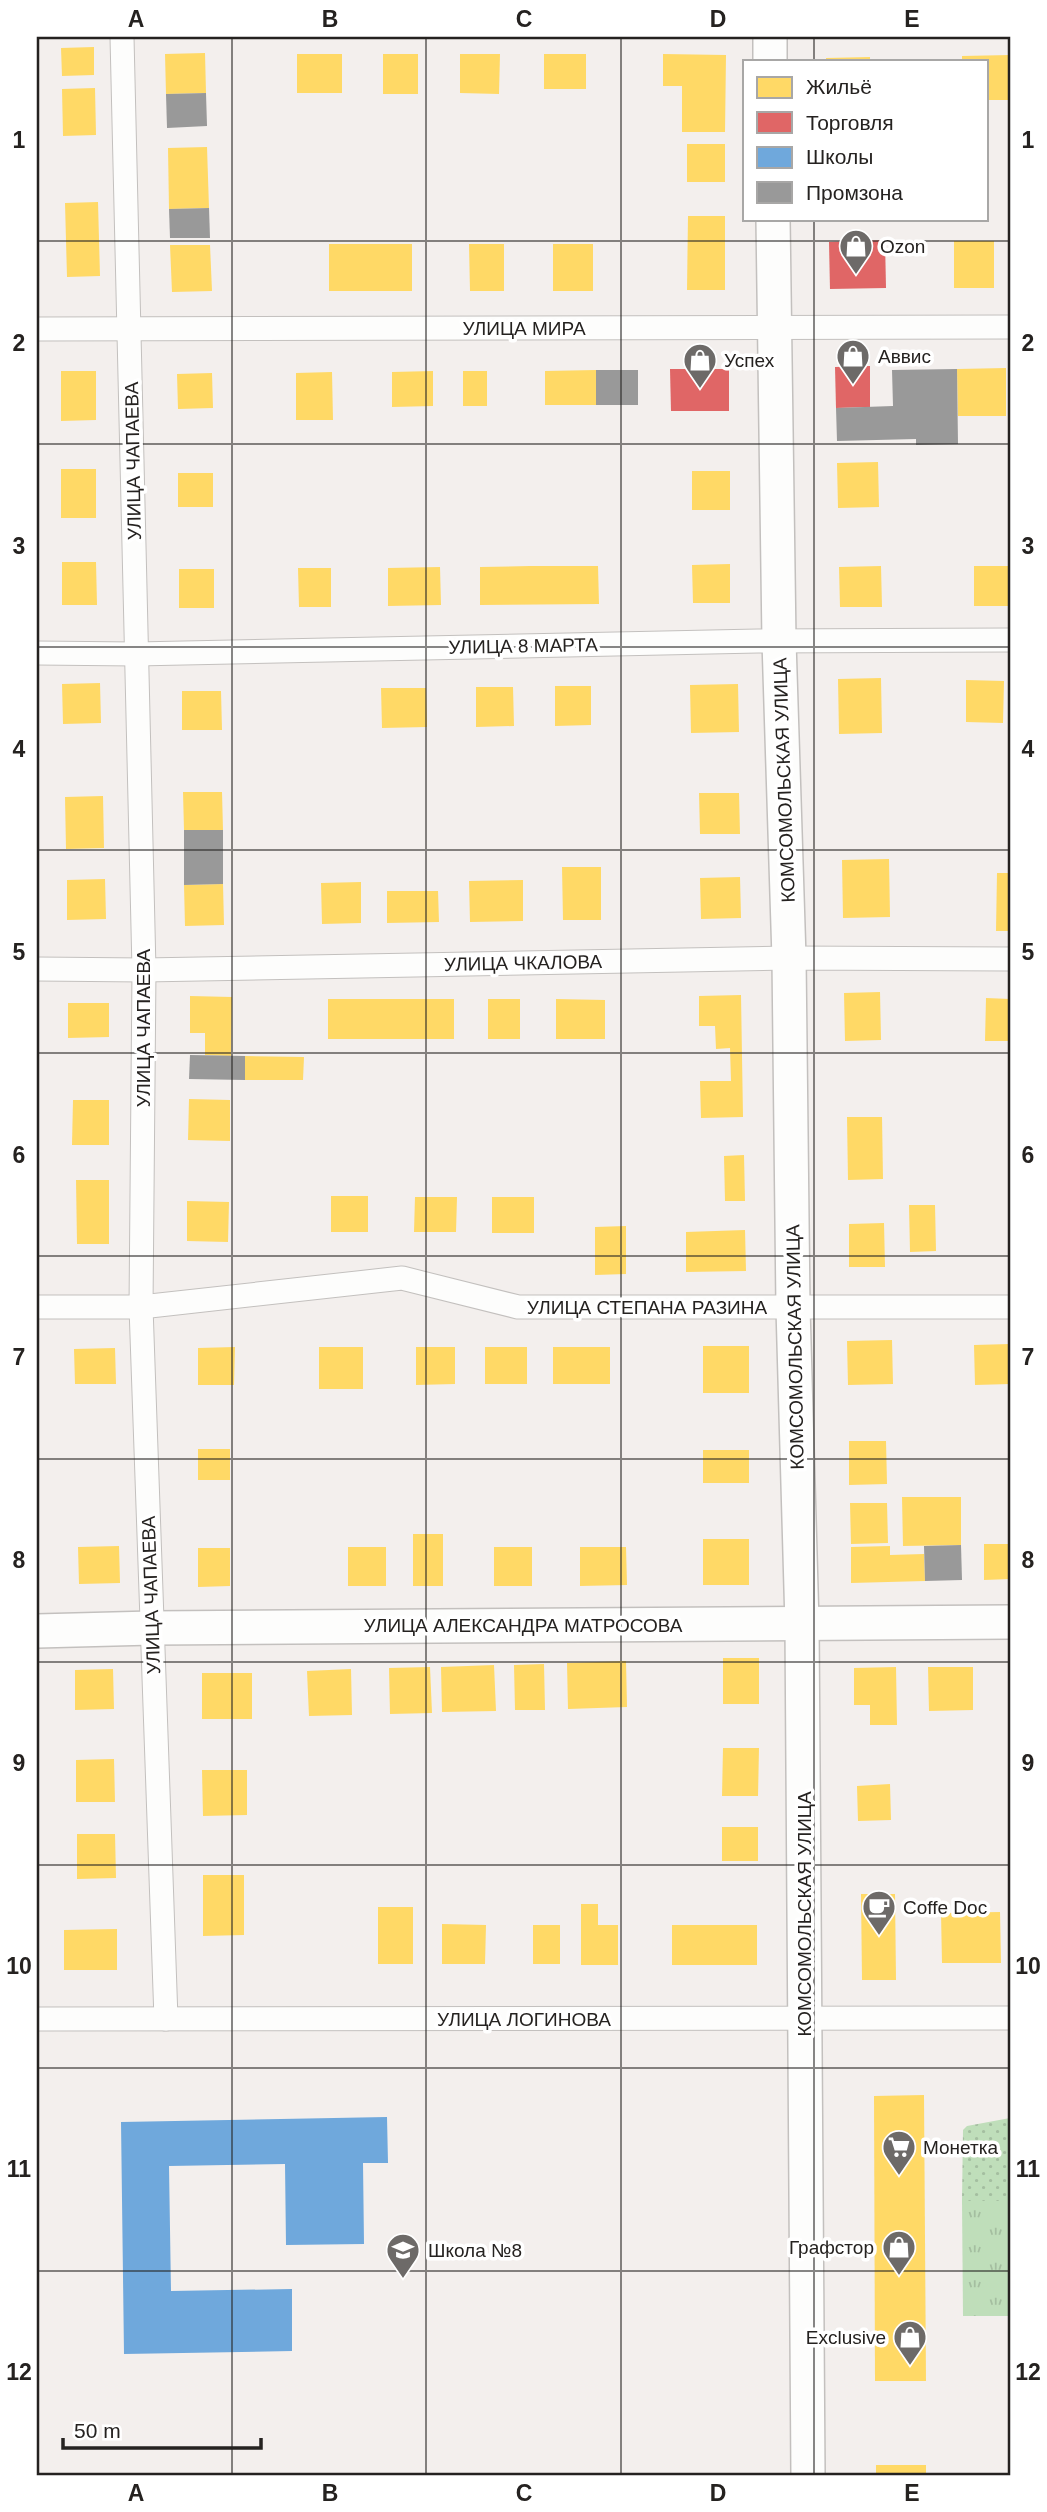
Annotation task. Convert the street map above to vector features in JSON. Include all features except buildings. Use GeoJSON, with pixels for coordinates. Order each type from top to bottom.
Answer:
{"type":"FeatureCollection","features":[{"type":"Feature","properties":{"kind":"street","name":"УЛИЦА ЧАПАЕВА"},"geometry":{"type":"LineString","coordinates":[[122,37],[144,970],[141,1307],[166,2019]]}},
{"type":"Feature","properties":{"kind":"street"},"geometry":{"type":"LineString","coordinates":[[770,37],[770,60]]}},
{"type":"Feature","properties":{"kind":"street","name":"КОМСОМОЛЬСКАЯ УЛИЦА"},"geometry":{"type":"LineString","coordinates":[[773,220],[779,641],[789,958],[793,1308],[802,1624],[808,2475]]}},
{"type":"Feature","properties":{"kind":"street","name":"УЛИЦА МИРА"},"geometry":{"type":"LineString","coordinates":[[37,329],[1010,327]]}},
{"type":"Feature","properties":{"kind":"street","name":"УЛИЦА 8 МАРТА"},"geometry":{"type":"LineString","coordinates":[[37,653],[136,654],[779,641],[1010,640]]}},
{"type":"Feature","properties":{"kind":"street","name":"УЛИЦА ЧКАЛОВА"},"geometry":{"type":"LineString","coordinates":[[37,970],[789,958],[1010,959]]}},
{"type":"Feature","properties":{"kind":"street","name":"УЛИЦА СТЕПАНА РАЗИНА"},"geometry":{"type":"LineString","coordinates":[[37,1307],[141,1307],[402,1278],[518,1307],[1010,1307]]}},
{"type":"Feature","properties":{"kind":"street","name":"УЛИЦА АЛЕКСАНДРА МАТРОСОВА"},"geometry":{"type":"LineString","coordinates":[[37,1631],[1010,1622]]}},
{"type":"Feature","properties":{"kind":"street","name":"УЛИЦА ЛОГИНОВА"},"geometry":{"type":"LineString","coordinates":[[37,2019],[1010,2018]]}},
{"type":"Feature","properties":{"kind":"green space"},"geometry":{"type":"Polygon","coordinates":[[[1010,2118],[1010,2201],[962,2201],[963,2130],[967,2126],[1010,2118]]]}},
{"type":"Feature","properties":{"kind":"green space"},"geometry":{"type":"Polygon","coordinates":[[[962,2201],[1010,2201],[1010,2316],[963,2316],[962,2201]]]}},
{"type":"Feature","properties":{"kind":"place","name":"Ozon"},"geometry":{"type":"Point","coordinates":[856,276]}},
{"type":"Feature","properties":{"kind":"place","name":"Аввис"},"geometry":{"type":"Point","coordinates":[853,386]}},
{"type":"Feature","properties":{"kind":"place","name":"Успех"},"geometry":{"type":"Point","coordinates":[700,390]}},
{"type":"Feature","properties":{"kind":"place","name":"Coffe Doc"},"geometry":{"type":"Point","coordinates":[879,1937]}},
{"type":"Feature","properties":{"kind":"place","name":"Монетка"},"geometry":{"type":"Point","coordinates":[899,2177]}},
{"type":"Feature","properties":{"kind":"place","name":"Графстор"},"geometry":{"type":"Point","coordinates":[899,2277]}},
{"type":"Feature","properties":{"kind":"place","name":"Школа №8"},"geometry":{"type":"Point","coordinates":[403,2280]}},
{"type":"Feature","properties":{"kind":"place","name":"Exclusive"},"geometry":{"type":"Point","coordinates":[910,2367]}}]}
